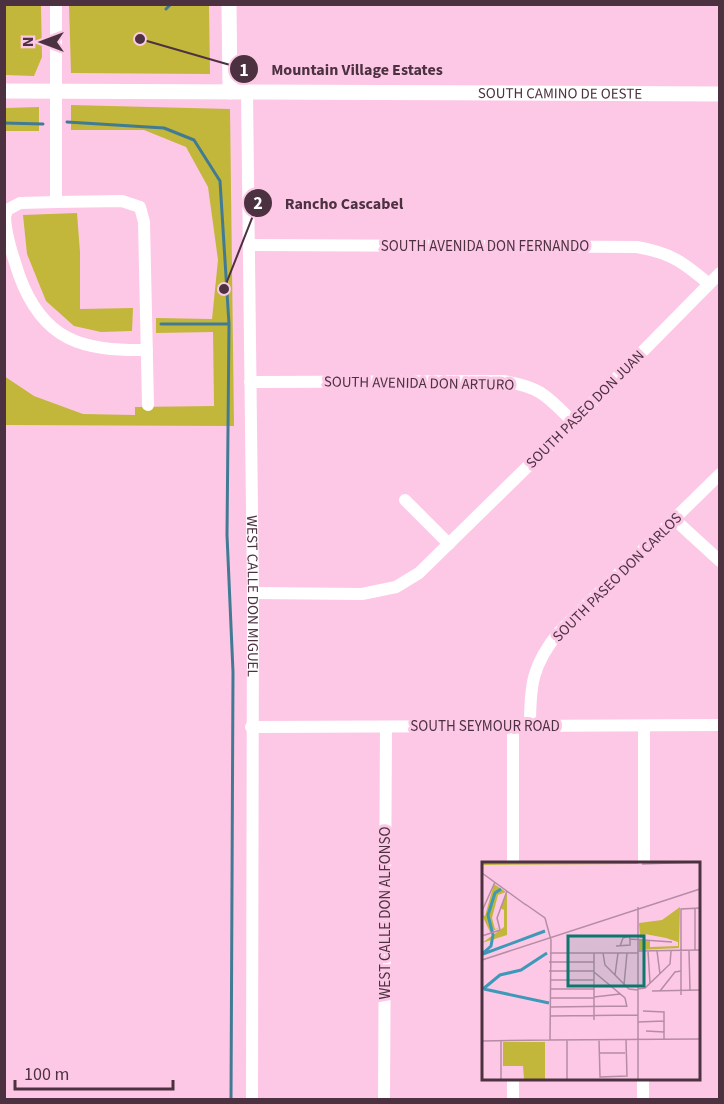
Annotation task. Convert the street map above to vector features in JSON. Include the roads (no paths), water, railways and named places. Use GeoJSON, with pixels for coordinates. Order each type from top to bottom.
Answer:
{"type":"FeatureCollection","features":[{"type":"Feature","properties":{"kind":"street"},"geometry":{"type":"LineString","coordinates":[[56,4],[57,202]]}},
{"type":"Feature","properties":{"kind":"street"},"geometry":{"type":"LineString","coordinates":[[229,4],[230,92]]}},
{"type":"Feature","properties":{"kind":"street","name":"SOUTH CAMINO DE OESTE"},"geometry":{"type":"LineString","coordinates":[[4,90],[720,94]]}},
{"type":"Feature","properties":{"kind":"street","name":"WEST CALLE DON MIGUEL"},"geometry":{"type":"LineString","coordinates":[[247,92],[253,593],[252,1100]]}},
{"type":"Feature","properties":{"kind":"street"},"geometry":{"type":"LineString","coordinates":[[147,350],[95,348],[69,340],[49,326],[34,307],[13,256],[5,229],[6,209],[20,203],[123,201],[140,207],[144,222],[147,350],[148,405]]}},
{"type":"Feature","properties":{"kind":"street","name":"SOUTH AVENIDA DON FERNANDO"},"geometry":{"type":"LineString","coordinates":[[250,245],[637,247],[664,251],[684,262],[709,284]]}},
{"type":"Feature","properties":{"kind":"street","name":"SOUTH PASEO DON JUAN"},"geometry":{"type":"LineString","coordinates":[[253,593],[362,594],[396,587],[419,573],[720,273]]}},
{"type":"Feature","properties":{"kind":"street","name":"SOUTH AVENIDA DON ARTURO"},"geometry":{"type":"LineString","coordinates":[[250,382],[503,381],[528,385],[546,394],[573,422]]}},
{"type":"Feature","properties":{"kind":"street","name":"SOUTH PASEO DON CARLOS"},"geometry":{"type":"LineString","coordinates":[[530,726],[530,690],[534,672],[544,651],[558,632],[720,474]]}},
{"type":"Feature","properties":{"kind":"street"},"geometry":{"type":"LineString","coordinates":[[405,500],[449,544]]}},
{"type":"Feature","properties":{"kind":"street"},"geometry":{"type":"LineString","coordinates":[[674,519],[720,561]]}},
{"type":"Feature","properties":{"kind":"street","name":"SOUTH SEYMOUR ROAD"},"geometry":{"type":"LineString","coordinates":[[251,727],[720,725]]}},
{"type":"Feature","properties":{"kind":"street"},"geometry":{"type":"LineString","coordinates":[[513,726],[513,862]]}},
{"type":"Feature","properties":{"kind":"street"},"geometry":{"type":"LineString","coordinates":[[644,726],[644,862]]}},
{"type":"Feature","properties":{"kind":"street","name":"WEST CALLE DON ALFONSO"},"geometry":{"type":"LineString","coordinates":[[384,1100],[386,727]]}},
{"type":"Feature","properties":{"kind":"street"},"geometry":{"type":"LineString","coordinates":[[513,1080],[513,1100]]}},
{"type":"Feature","properties":{"kind":"street"},"geometry":{"type":"LineString","coordinates":[[643,1080],[643,1100]]}},
{"type":"Feature","properties":{"kind":"waterway"},"geometry":{"type":"LineString","coordinates":[[166,9],[171,4]]}},
{"type":"Feature","properties":{"kind":"waterway"},"geometry":{"type":"LineString","coordinates":[[67,122],[164,128],[194,140],[220,181],[229,324],[227,535],[233,672],[231,1100]]}},
{"type":"Feature","properties":{"kind":"waterway"},"geometry":{"type":"LineString","coordinates":[[4,123],[43,124]]}},
{"type":"Feature","properties":{"kind":"waterway"},"geometry":{"type":"LineString","coordinates":[[161,324],[228,324]]}},
{"type":"Feature","properties":{"kind":"place","name":"Mountain Village Estates"},"geometry":{"type":"Point","coordinates":[140,39]}},
{"type":"Feature","properties":{"kind":"place","name":"Rancho Cascabel"},"geometry":{"type":"Point","coordinates":[224,289]}}]}
